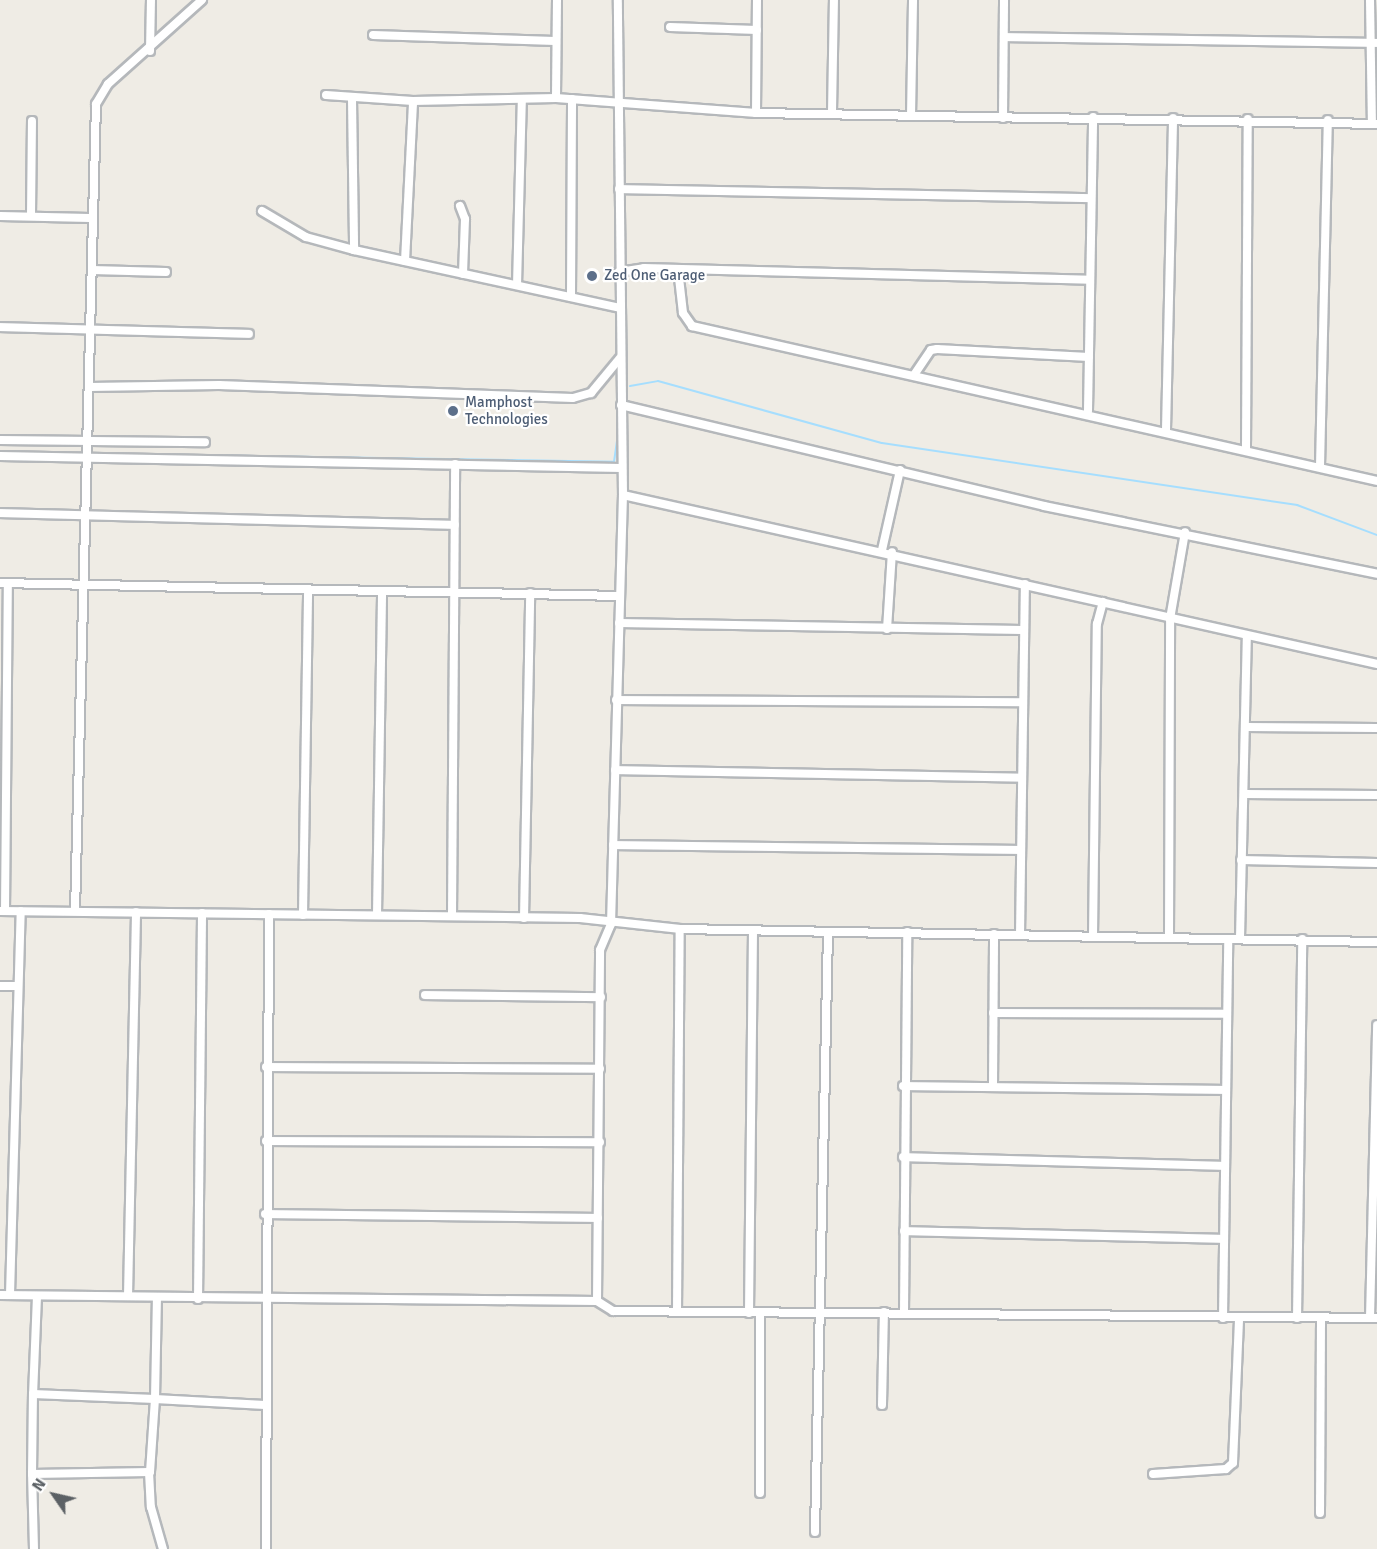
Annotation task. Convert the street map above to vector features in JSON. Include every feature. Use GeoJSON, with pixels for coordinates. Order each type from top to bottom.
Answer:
{"type":"FeatureCollection","features":[{"type":"Feature","properties":{"kind":"street"},"geometry":{"type":"LineString","coordinates":[[150,51],[152,0]]}},
{"type":"Feature","properties":{"kind":"street"},"geometry":{"type":"LineString","coordinates":[[75,911],[82,515],[92,270],[90,218],[99,94],[150,51],[202,0]]}},
{"type":"Feature","properties":{"kind":"street"},"geometry":{"type":"LineString","coordinates":[[556,0],[556,99]]}},
{"type":"Feature","properties":{"kind":"street"},"geometry":{"type":"LineString","coordinates":[[597,1301],[600,950],[611,924],[623,495],[618,0]]}},
{"type":"Feature","properties":{"kind":"street"},"geometry":{"type":"LineString","coordinates":[[756,113],[757,0]]}},
{"type":"Feature","properties":{"kind":"street"},"geometry":{"type":"LineString","coordinates":[[832,112],[834,0]]}},
{"type":"Feature","properties":{"kind":"street"},"geometry":{"type":"LineString","coordinates":[[911,116],[913,0]]}},
{"type":"Feature","properties":{"kind":"street"},"geometry":{"type":"LineString","coordinates":[[1004,0],[1004,118]]}},
{"type":"Feature","properties":{"kind":"street"},"geometry":{"type":"LineString","coordinates":[[326,95],[352,99],[413,101],[572,99],[620,105],[756,113],[832,112],[1004,118],[1328,120],[1375,123],[1370,0]]}},
{"type":"Feature","properties":{"kind":"street"},"geometry":{"type":"LineString","coordinates":[[670,27],[757,30]]}},
{"type":"Feature","properties":{"kind":"street"},"geometry":{"type":"LineString","coordinates":[[373,35],[555,41]]}},
{"type":"Feature","properties":{"kind":"street"},"geometry":{"type":"LineString","coordinates":[[1004,37],[1373,43]]}},
{"type":"Feature","properties":{"kind":"street"},"geometry":{"type":"LineString","coordinates":[[352,99],[354,250]]}},
{"type":"Feature","properties":{"kind":"street"},"geometry":{"type":"LineString","coordinates":[[571,297],[572,99]]}},
{"type":"Feature","properties":{"kind":"street"},"geometry":{"type":"LineString","coordinates":[[518,285],[522,100]]}},
{"type":"Feature","properties":{"kind":"street"},"geometry":{"type":"LineString","coordinates":[[405,261],[413,101]]}},
{"type":"Feature","properties":{"kind":"street"},"geometry":{"type":"LineString","coordinates":[[1088,411],[1093,117]]}},
{"type":"Feature","properties":{"kind":"street"},"geometry":{"type":"LineString","coordinates":[[1166,430],[1173,118]]}},
{"type":"Feature","properties":{"kind":"street"},"geometry":{"type":"LineString","coordinates":[[1246,448],[1248,119]]}},
{"type":"Feature","properties":{"kind":"street"},"geometry":{"type":"LineString","coordinates":[[1320,466],[1328,120]]}},
{"type":"Feature","properties":{"kind":"street"},"geometry":{"type":"LineString","coordinates":[[31,215],[32,121]]}},
{"type":"Feature","properties":{"kind":"street"},"geometry":{"type":"LineString","coordinates":[[619,189],[1091,198]]}},
{"type":"Feature","properties":{"kind":"street"},"geometry":{"type":"LineString","coordinates":[[460,207],[465,219],[463,274]]}},
{"type":"Feature","properties":{"kind":"street"},"geometry":{"type":"LineString","coordinates":[[262,212],[306,237],[354,250],[620,308]]}},
{"type":"Feature","properties":{"kind":"street"},"geometry":{"type":"LineString","coordinates":[[0,216],[90,218]]}},
{"type":"Feature","properties":{"kind":"street"},"geometry":{"type":"LineString","coordinates":[[619,272],[678,269],[1090,280]]}},
{"type":"Feature","properties":{"kind":"street"},"geometry":{"type":"LineString","coordinates":[[678,269],[683,313],[692,326],[1088,411],[1377,481]]}},
{"type":"Feature","properties":{"kind":"street"},"geometry":{"type":"LineString","coordinates":[[92,270],[166,272]]}},
{"type":"Feature","properties":{"kind":"street"},"geometry":{"type":"LineString","coordinates":[[0,327],[249,334]]}},
{"type":"Feature","properties":{"kind":"street"},"geometry":{"type":"LineString","coordinates":[[914,375],[931,350],[938,349],[1089,357]]}},
{"type":"Feature","properties":{"kind":"street"},"geometry":{"type":"LineString","coordinates":[[89,387],[219,385],[573,398],[591,393],[620,358]]}},
{"type":"Feature","properties":{"kind":"street"},"geometry":{"type":"LineString","coordinates":[[621,405],[1044,506],[1185,532],[1377,574]]}},
{"type":"Feature","properties":{"kind":"street"},"geometry":{"type":"LineString","coordinates":[[0,440],[205,442]]}},
{"type":"Feature","properties":{"kind":"street"},"geometry":{"type":"LineString","coordinates":[[0,456],[621,468]]}},
{"type":"Feature","properties":{"kind":"street"},"geometry":{"type":"LineString","coordinates":[[452,916],[455,464]]}},
{"type":"Feature","properties":{"kind":"street"},"geometry":{"type":"LineString","coordinates":[[882,550],[900,470]]}},
{"type":"Feature","properties":{"kind":"street"},"geometry":{"type":"LineString","coordinates":[[623,495],[892,552],[1170,619],[1377,664]]}},
{"type":"Feature","properties":{"kind":"street"},"geometry":{"type":"LineString","coordinates":[[0,513],[454,525]]}},
{"type":"Feature","properties":{"kind":"street"},"geometry":{"type":"LineString","coordinates":[[1168,938],[1170,619],[1185,532]]}},
{"type":"Feature","properties":{"kind":"street"},"geometry":{"type":"LineString","coordinates":[[887,629],[892,552]]}},
{"type":"Feature","properties":{"kind":"street"},"geometry":{"type":"LineString","coordinates":[[619,596],[4,583],[2,911],[452,916],[524,918],[680,929],[1377,942]]}},
{"type":"Feature","properties":{"kind":"street"},"geometry":{"type":"LineString","coordinates":[[1020,935],[1022,630],[1025,584]]}},
{"type":"Feature","properties":{"kind":"street"},"geometry":{"type":"LineString","coordinates":[[303,915],[308,591]]}},
{"type":"Feature","properties":{"kind":"street"},"geometry":{"type":"LineString","coordinates":[[377,915],[382,591]]}},
{"type":"Feature","properties":{"kind":"street"},"geometry":{"type":"LineString","coordinates":[[524,918],[530,593]]}},
{"type":"Feature","properties":{"kind":"street"},"geometry":{"type":"LineString","coordinates":[[1093,936],[1097,624],[1103,602]]}},
{"type":"Feature","properties":{"kind":"street"},"geometry":{"type":"LineString","coordinates":[[619,622],[1022,630]]}},
{"type":"Feature","properties":{"kind":"street"},"geometry":{"type":"LineString","coordinates":[[1240,938],[1247,636]]}},
{"type":"Feature","properties":{"kind":"street"},"geometry":{"type":"LineString","coordinates":[[616,700],[1021,702]]}},
{"type":"Feature","properties":{"kind":"street"},"geometry":{"type":"LineString","coordinates":[[1246,728],[1377,728]]}},
{"type":"Feature","properties":{"kind":"street"},"geometry":{"type":"LineString","coordinates":[[615,770],[1021,778]]}},
{"type":"Feature","properties":{"kind":"street"},"geometry":{"type":"LineString","coordinates":[[1244,794],[1377,795]]}},
{"type":"Feature","properties":{"kind":"street"},"geometry":{"type":"LineString","coordinates":[[613,845],[1020,850]]}},
{"type":"Feature","properties":{"kind":"street"},"geometry":{"type":"LineString","coordinates":[[1241,860],[1377,862]]}},
{"type":"Feature","properties":{"kind":"street"},"geometry":{"type":"LineString","coordinates":[[10,1295],[17,986],[21,911]]}},
{"type":"Feature","properties":{"kind":"street"},"geometry":{"type":"LineString","coordinates":[[128,1296],[136,912]]}},
{"type":"Feature","properties":{"kind":"street"},"geometry":{"type":"LineString","coordinates":[[198,1299],[202,913]]}},
{"type":"Feature","properties":{"kind":"street"},"geometry":{"type":"LineString","coordinates":[[266,1549],[264,1298],[269,914]]}},
{"type":"Feature","properties":{"kind":"street"},"geometry":{"type":"LineString","coordinates":[[677,1312],[680,929]]}},
{"type":"Feature","properties":{"kind":"street"},"geometry":{"type":"LineString","coordinates":[[749,1313],[753,930]]}},
{"type":"Feature","properties":{"kind":"street"},"geometry":{"type":"LineString","coordinates":[[815,1532],[823,1312],[828,932]]}},
{"type":"Feature","properties":{"kind":"street"},"geometry":{"type":"LineString","coordinates":[[904,1312],[903,1086],[907,932]]}},
{"type":"Feature","properties":{"kind":"street"},"geometry":{"type":"LineString","coordinates":[[993,1086],[994,934]]}},
{"type":"Feature","properties":{"kind":"street"},"geometry":{"type":"LineString","coordinates":[[1223,1318],[1228,939]]}},
{"type":"Feature","properties":{"kind":"street"},"geometry":{"type":"LineString","coordinates":[[1297,1318],[1302,939]]}},
{"type":"Feature","properties":{"kind":"street"},"geometry":{"type":"LineString","coordinates":[[0,986],[17,986]]}},
{"type":"Feature","properties":{"kind":"street"},"geometry":{"type":"LineString","coordinates":[[425,995],[601,997]]}},
{"type":"Feature","properties":{"kind":"street"},"geometry":{"type":"LineString","coordinates":[[993,1013],[1227,1014]]}},
{"type":"Feature","properties":{"kind":"street"},"geometry":{"type":"LineString","coordinates":[[0,1295],[198,1299],[597,1301],[613,1311],[1374,1318],[1377,1025]]}},
{"type":"Feature","properties":{"kind":"street"},"geometry":{"type":"LineString","coordinates":[[267,1067],[600,1069]]}},
{"type":"Feature","properties":{"kind":"street"},"geometry":{"type":"LineString","coordinates":[[903,1086],[1226,1090]]}},
{"type":"Feature","properties":{"kind":"street"},"geometry":{"type":"LineString","coordinates":[[266,1141],[600,1142]]}},
{"type":"Feature","properties":{"kind":"street"},"geometry":{"type":"LineString","coordinates":[[903,1157],[1224,1166]]}},
{"type":"Feature","properties":{"kind":"street"},"geometry":{"type":"LineString","coordinates":[[265,1214],[598,1218]]}},
{"type":"Feature","properties":{"kind":"street"},"geometry":{"type":"LineString","coordinates":[[904,1232],[1224,1239]]}},
{"type":"Feature","properties":{"kind":"street"},"geometry":{"type":"LineString","coordinates":[[34,1549],[32,1474],[37,1296]]}},
{"type":"Feature","properties":{"kind":"street"},"geometry":{"type":"LineString","coordinates":[[157,1297],[155,1399],[149,1472],[151,1507],[163,1549]]}},
{"type":"Feature","properties":{"kind":"street"},"geometry":{"type":"LineString","coordinates":[[882,1405],[884,1312]]}},
{"type":"Feature","properties":{"kind":"street"},"geometry":{"type":"LineString","coordinates":[[760,1313],[760,1493]]}},
{"type":"Feature","properties":{"kind":"street"},"geometry":{"type":"LineString","coordinates":[[1153,1474],[1227,1469],[1233,1463],[1239,1317]]}},
{"type":"Feature","properties":{"kind":"street"},"geometry":{"type":"LineString","coordinates":[[1320,1513],[1321,1318]]}},
{"type":"Feature","properties":{"kind":"street"},"geometry":{"type":"LineString","coordinates":[[33,1394],[265,1405]]}},
{"type":"Feature","properties":{"kind":"street"},"geometry":{"type":"LineString","coordinates":[[32,1474],[149,1472]]}},
{"type":"Feature","properties":{"kind":"waterway"},"geometry":{"type":"LineString","coordinates":[[630,386],[658,381],[882,443],[1297,505],[1377,535]]}},
{"type":"Feature","properties":{"kind":"waterway"},"geometry":{"type":"LineString","coordinates":[[128,454],[614,462],[618,433]]}},
{"type":"Feature","properties":{"kind":"place","name":"Zed One Garage"},"geometry":{"type":"Point","coordinates":[592,276]}},
{"type":"Feature","properties":{"kind":"place","name":"Mamphost Technologies"},"geometry":{"type":"Point","coordinates":[453,411]}}]}
